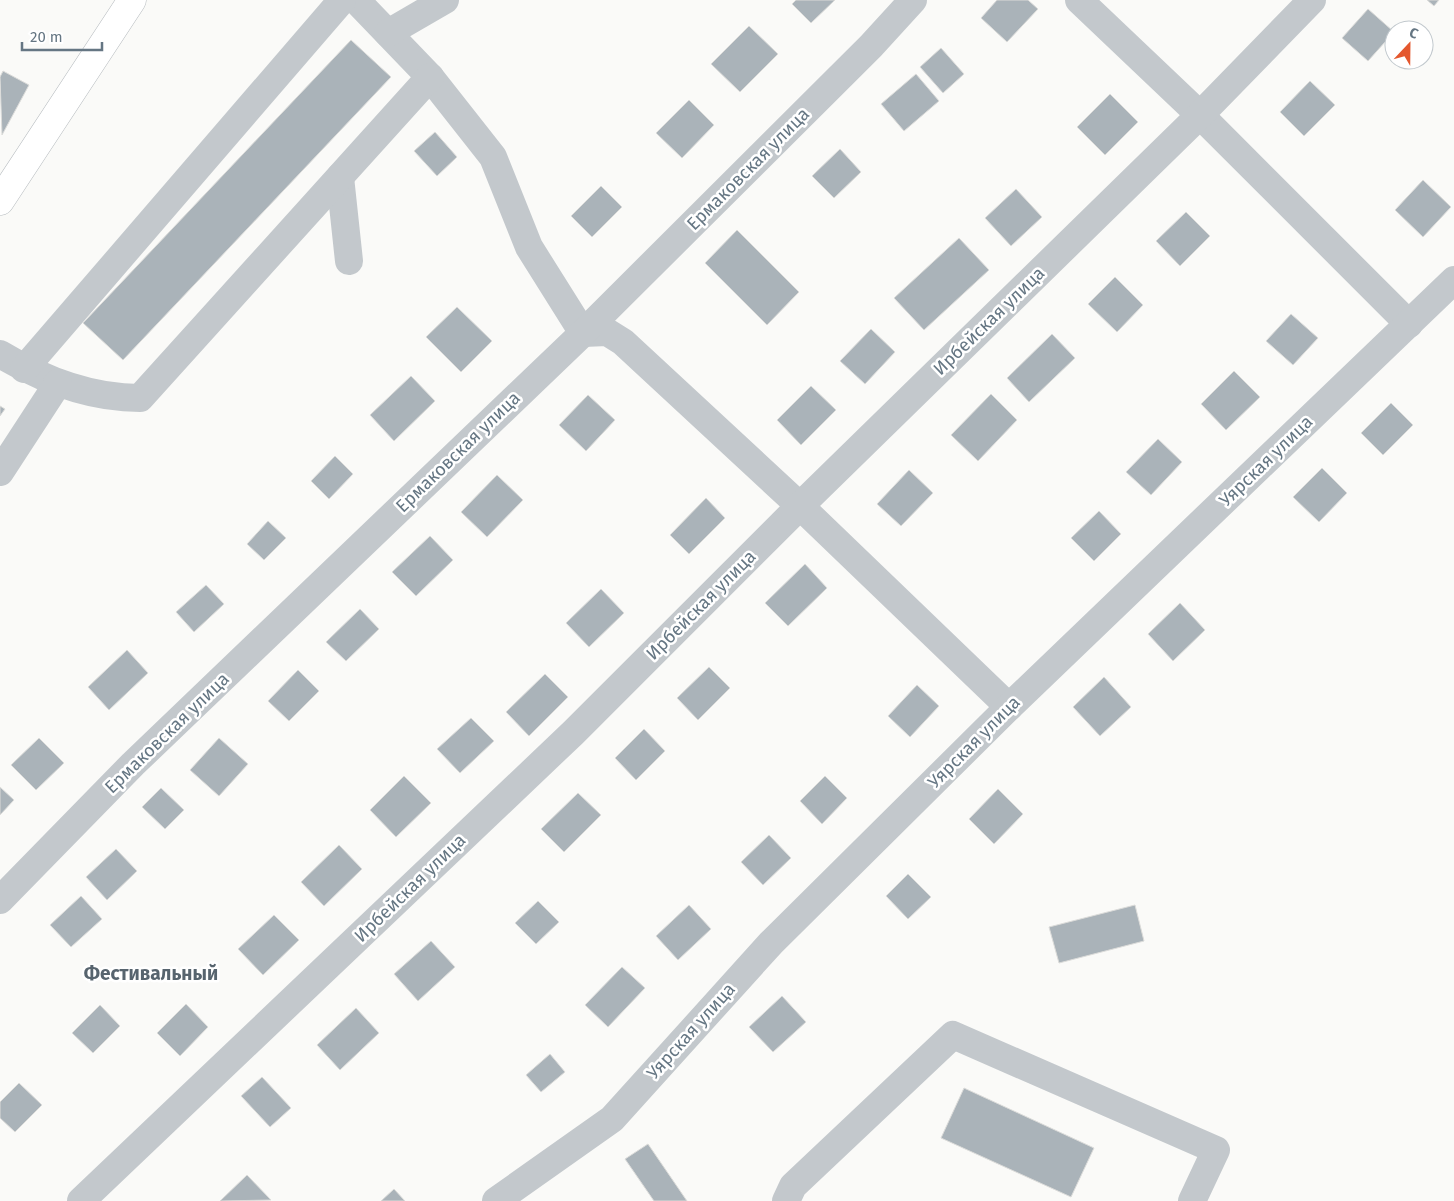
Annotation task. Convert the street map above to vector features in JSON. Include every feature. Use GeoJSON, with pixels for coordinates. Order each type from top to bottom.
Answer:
{"type":"FeatureCollection","features":[{"type":"Feature","properties":{"kind":"main road"},"geometry":{"type":"LineString","coordinates":[[0,201],[132,0]]}},
{"type":"Feature","properties":{"kind":"street"},"geometry":{"type":"LineString","coordinates":[[24,369],[342,0]]}},
{"type":"Feature","properties":{"kind":"street"},"geometry":{"type":"LineString","coordinates":[[356,0],[430,77],[493,157],[529,247],[583,332],[607,332],[623,342],[800,506],[1009,707]]}},
{"type":"Feature","properties":{"kind":"street"},"geometry":{"type":"LineString","coordinates":[[388,34],[445,0]]}},
{"type":"Feature","properties":{"kind":"street","name":"Ермаковская улица"},"geometry":{"type":"LineString","coordinates":[[0,900],[133,764],[583,332],[871,46],[912,0]]}},
{"type":"Feature","properties":{"kind":"street"},"geometry":{"type":"LineString","coordinates":[[1080,0],[1200,115],[1409,324]]}},
{"type":"Feature","properties":{"kind":"street","name":"Ирбейская улица"},"geometry":{"type":"LineString","coordinates":[[81,1201],[573,733],[800,506],[1200,115],[1312,0]]}},
{"type":"Feature","properties":{"kind":"street"},"geometry":{"type":"LineString","coordinates":[[0,354],[24,369],[58,383],[111,398],[140,398],[430,77]]}},
{"type":"Feature","properties":{"kind":"street"},"geometry":{"type":"LineString","coordinates":[[340,177],[349,260]]}},
{"type":"Feature","properties":{"kind":"street","name":"Уярская улица"},"geometry":{"type":"LineString","coordinates":[[496,1201],[612,1119],[770,943],[1009,707],[1454,280]]}},
{"type":"Feature","properties":{"kind":"street"},"geometry":{"type":"LineString","coordinates":[[0,472],[58,383]]}},
{"type":"Feature","properties":{"kind":"street"},"geometry":{"type":"LineString","coordinates":[[786,1201],[793,1186],[953,1035],[1216,1150],[1192,1201]]}},
{"type":"Feature","properties":{"kind":"building"},"geometry":{"type":"Polygon","coordinates":[[[796,0],[835,0],[811,23],[792,4],[796,0]]]}},
{"type":"Feature","properties":{"kind":"building"},"geometry":{"type":"Polygon","coordinates":[[[997,0],[1028,0],[1038,9],[1007,42],[981,18],[997,0]]]}},
{"type":"Feature","properties":{"kind":"building"},"geometry":{"type":"Polygon","coordinates":[[[1427,0],[1439,0],[1434,6],[1427,0]]]}},
{"type":"Feature","properties":{"kind":"building"},"geometry":{"type":"Polygon","coordinates":[[[1368,9],[1384,23],[1384,43],[1368,61],[1342,38],[1368,9]]]}},
{"type":"Feature","properties":{"kind":"building"},"geometry":{"type":"Polygon","coordinates":[[[749,26],[778,54],[740,92],[711,64],[749,26]]]}},
{"type":"Feature","properties":{"kind":"building"},"geometry":{"type":"Polygon","coordinates":[[[351,40],[391,77],[123,360],[83,323],[351,40]]]}},
{"type":"Feature","properties":{"kind":"building"},"geometry":{"type":"Polygon","coordinates":[[[941,48],[964,74],[943,93],[920,67],[941,48]]]}},
{"type":"Feature","properties":{"kind":"building"},"geometry":{"type":"Polygon","coordinates":[[[3,71],[29,85],[2,135],[0,77],[3,71]]]}},
{"type":"Feature","properties":{"kind":"building"},"geometry":{"type":"Polygon","coordinates":[[[916,74],[939,101],[904,131],[881,104],[916,74]]]}},
{"type":"Feature","properties":{"kind":"building"},"geometry":{"type":"Polygon","coordinates":[[[1310,81],[1335,105],[1304,136],[1280,112],[1310,81]]]}},
{"type":"Feature","properties":{"kind":"building"},"geometry":{"type":"Polygon","coordinates":[[[1110,94],[1138,122],[1105,155],[1077,127],[1110,94]]]}},
{"type":"Feature","properties":{"kind":"building"},"geometry":{"type":"Polygon","coordinates":[[[689,100],[714,125],[682,158],[656,133],[689,100]]]}},
{"type":"Feature","properties":{"kind":"building"},"geometry":{"type":"Polygon","coordinates":[[[435,132],[457,157],[437,176],[414,151],[435,132]]]}},
{"type":"Feature","properties":{"kind":"building"},"geometry":{"type":"Polygon","coordinates":[[[840,149],[861,172],[834,198],[812,176],[840,149]]]}},
{"type":"Feature","properties":{"kind":"building"},"geometry":{"type":"Polygon","coordinates":[[[1423,180],[1451,207],[1423,237],[1395,210],[1423,180]]]}},
{"type":"Feature","properties":{"kind":"building"},"geometry":{"type":"Polygon","coordinates":[[[601,186],[622,207],[592,237],[571,216],[601,186]]]}},
{"type":"Feature","properties":{"kind":"building"},"geometry":{"type":"Polygon","coordinates":[[[1016,189],[1042,217],[1011,246],[985,218],[1016,189]]]}},
{"type":"Feature","properties":{"kind":"building"},"geometry":{"type":"Polygon","coordinates":[[[1186,212],[1210,236],[1180,266],[1156,241],[1186,212]]]}},
{"type":"Feature","properties":{"kind":"building"},"geometry":{"type":"Polygon","coordinates":[[[737,230],[799,292],[767,325],[705,263],[737,230]]]}},
{"type":"Feature","properties":{"kind":"building"},"geometry":{"type":"Polygon","coordinates":[[[959,238],[989,270],[924,330],[894,298],[959,238]]]}},
{"type":"Feature","properties":{"kind":"building"},"geometry":{"type":"Polygon","coordinates":[[[1115,277],[1143,305],[1117,332],[1088,304],[1115,277]]]}},
{"type":"Feature","properties":{"kind":"building"},"geometry":{"type":"Polygon","coordinates":[[[457,307],[492,341],[461,372],[426,337],[457,307]]]}},
{"type":"Feature","properties":{"kind":"building"},"geometry":{"type":"Polygon","coordinates":[[[1291,314],[1318,338],[1293,365],[1266,341],[1291,314]]]}},
{"type":"Feature","properties":{"kind":"building"},"geometry":{"type":"Polygon","coordinates":[[[871,329],[895,352],[865,384],[840,361],[871,329]]]}},
{"type":"Feature","properties":{"kind":"building"},"geometry":{"type":"Polygon","coordinates":[[[1052,334],[1075,358],[1029,402],[1007,378],[1052,334]]]}},
{"type":"Feature","properties":{"kind":"building"},"geometry":{"type":"Polygon","coordinates":[[[1234,371],[1260,397],[1226,430],[1201,404],[1234,371]]]}},
{"type":"Feature","properties":{"kind":"building"},"geometry":{"type":"Polygon","coordinates":[[[411,376],[435,401],[394,441],[370,415],[411,376]]]}},
{"type":"Feature","properties":{"kind":"building"},"geometry":{"type":"Polygon","coordinates":[[[811,386],[836,410],[801,445],[777,420],[811,386]]]}},
{"type":"Feature","properties":{"kind":"building"},"geometry":{"type":"Polygon","coordinates":[[[991,394],[1017,420],[978,461],[951,435],[991,394]]]}},
{"type":"Feature","properties":{"kind":"building"},"geometry":{"type":"Polygon","coordinates":[[[588,395],[615,420],[586,451],[559,425],[588,395]]]}},
{"type":"Feature","properties":{"kind":"building"},"geometry":{"type":"Polygon","coordinates":[[[1391,403],[1413,425],[1383,455],[1361,433],[1391,403]]]}},
{"type":"Feature","properties":{"kind":"building"},"geometry":{"type":"Polygon","coordinates":[[[0,406],[5,409],[0,416],[0,406]]]}},
{"type":"Feature","properties":{"kind":"building"},"geometry":{"type":"Polygon","coordinates":[[[1158,439],[1182,462],[1151,495],[1126,472],[1158,439]]]}},
{"type":"Feature","properties":{"kind":"building"},"geometry":{"type":"Polygon","coordinates":[[[335,456],[353,474],[329,499],[311,481],[335,456]]]}},
{"type":"Feature","properties":{"kind":"building"},"geometry":{"type":"Polygon","coordinates":[[[1322,468],[1347,493],[1319,522],[1293,497],[1322,468]]]}},
{"type":"Feature","properties":{"kind":"building"},"geometry":{"type":"Polygon","coordinates":[[[909,470],[933,493],[901,526],[877,504],[909,470]]]}},
{"type":"Feature","properties":{"kind":"building"},"geometry":{"type":"Polygon","coordinates":[[[497,475],[523,500],[487,537],[461,512],[497,475]]]}},
{"type":"Feature","properties":{"kind":"building"},"geometry":{"type":"Polygon","coordinates":[[[706,498],[725,518],[689,554],[670,535],[706,498]]]}},
{"type":"Feature","properties":{"kind":"building"},"geometry":{"type":"Polygon","coordinates":[[[1099,511],[1121,534],[1094,561],[1071,538],[1099,511]]]}},
{"type":"Feature","properties":{"kind":"building"},"geometry":{"type":"Polygon","coordinates":[[[268,521],[286,538],[264,560],[247,544],[268,521]]]}},
{"type":"Feature","properties":{"kind":"building"},"geometry":{"type":"Polygon","coordinates":[[[430,536],[453,560],[416,596],[392,572],[430,536]]]}},
{"type":"Feature","properties":{"kind":"building"},"geometry":{"type":"Polygon","coordinates":[[[805,564],[827,588],[788,626],[765,603],[805,564]]]}},
{"type":"Feature","properties":{"kind":"building"},"geometry":{"type":"Polygon","coordinates":[[[206,585],[224,604],[194,632],[176,612],[206,585]]]}},
{"type":"Feature","properties":{"kind":"building"},"geometry":{"type":"Polygon","coordinates":[[[601,589],[624,613],[589,647],[566,623],[601,589]]]}},
{"type":"Feature","properties":{"kind":"building"},"geometry":{"type":"Polygon","coordinates":[[[1180,603],[1205,630],[1173,661],[1148,634],[1180,603]]]}},
{"type":"Feature","properties":{"kind":"building"},"geometry":{"type":"Polygon","coordinates":[[[360,609],[379,629],[346,661],[326,642],[360,609]]]}},
{"type":"Feature","properties":{"kind":"building"},"geometry":{"type":"Polygon","coordinates":[[[127,650],[148,673],[109,710],[88,687],[127,650]]]}},
{"type":"Feature","properties":{"kind":"building"},"geometry":{"type":"Polygon","coordinates":[[[709,667],[730,688],[698,720],[677,698],[709,667]]]}},
{"type":"Feature","properties":{"kind":"building"},"geometry":{"type":"Polygon","coordinates":[[[298,670],[319,691],[289,721],[268,701],[298,670]]]}},
{"type":"Feature","properties":{"kind":"building"},"geometry":{"type":"Polygon","coordinates":[[[545,674],[568,697],[529,736],[506,712],[545,674]]]}},
{"type":"Feature","properties":{"kind":"building"},"geometry":{"type":"Polygon","coordinates":[[[1104,677],[1131,707],[1100,736],[1073,707],[1104,677]]]}},
{"type":"Feature","properties":{"kind":"building"},"geometry":{"type":"Polygon","coordinates":[[[917,685],[939,706],[910,737],[888,716],[917,685]]]}},
{"type":"Feature","properties":{"kind":"building"},"geometry":{"type":"Polygon","coordinates":[[[471,718],[494,741],[460,773],[437,749],[471,718]]]}},
{"type":"Feature","properties":{"kind":"building"},"geometry":{"type":"Polygon","coordinates":[[[644,729],[665,751],[636,780],[615,758],[644,729]]]}},
{"type":"Feature","properties":{"kind":"building"},"geometry":{"type":"Polygon","coordinates":[[[39,738],[64,763],[36,790],[11,765],[39,738]]]}},
{"type":"Feature","properties":{"kind":"building"},"geometry":{"type":"Polygon","coordinates":[[[219,738],[248,764],[219,796],[190,770],[219,738]]]}},
{"type":"Feature","properties":{"kind":"building"},"geometry":{"type":"Polygon","coordinates":[[[404,776],[431,803],[396,837],[370,810],[404,776]]]}},
{"type":"Feature","properties":{"kind":"building"},"geometry":{"type":"Polygon","coordinates":[[[825,776],[847,798],[822,824],[800,801],[825,776]]]}},
{"type":"Feature","properties":{"kind":"building"},"geometry":{"type":"Polygon","coordinates":[[[0,787],[14,800],[0,815],[0,787]]]}},
{"type":"Feature","properties":{"kind":"building"},"geometry":{"type":"Polygon","coordinates":[[[161,788],[184,810],[165,829],[142,807],[161,788]]]}},
{"type":"Feature","properties":{"kind":"building"},"geometry":{"type":"Polygon","coordinates":[[[998,789],[1023,814],[994,844],[969,819],[998,789]]]}},
{"type":"Feature","properties":{"kind":"building"},"geometry":{"type":"Polygon","coordinates":[[[578,793],[601,815],[564,852],[541,829],[578,793]]]}},
{"type":"Feature","properties":{"kind":"building"},"geometry":{"type":"Polygon","coordinates":[[[769,835],[791,858],[763,885],[741,862],[769,835]]]}},
{"type":"Feature","properties":{"kind":"building"},"geometry":{"type":"Polygon","coordinates":[[[339,845],[362,869],[324,906],[301,882],[339,845]]]}},
{"type":"Feature","properties":{"kind":"building"},"geometry":{"type":"Polygon","coordinates":[[[116,849],[137,871],[107,900],[86,877],[116,849]]]}},
{"type":"Feature","properties":{"kind":"building"},"geometry":{"type":"Polygon","coordinates":[[[908,874],[931,897],[908,919],[886,896],[908,874]]]}},
{"type":"Feature","properties":{"kind":"building"},"geometry":{"type":"Polygon","coordinates":[[[81,896],[102,919],[71,947],[50,925],[81,896]]]}},
{"type":"Feature","properties":{"kind":"building"},"geometry":{"type":"Polygon","coordinates":[[[538,901],[559,922],[536,944],[515,923],[538,901]]]}},
{"type":"Feature","properties":{"kind":"building"},"geometry":{"type":"Polygon","coordinates":[[[689,905],[711,929],[678,960],[656,936],[689,905]]]}},
{"type":"Feature","properties":{"kind":"building"},"geometry":{"type":"Polygon","coordinates":[[[1135,905],[1144,941],[1059,963],[1049,927],[1135,905]]]}},
{"type":"Feature","properties":{"kind":"building"},"geometry":{"type":"Polygon","coordinates":[[[274,915],[299,940],[263,975],[238,949],[274,915]]]}},
{"type":"Feature","properties":{"kind":"building"},"geometry":{"type":"Polygon","coordinates":[[[431,941],[455,967],[418,1001],[394,974],[431,941]]]}},
{"type":"Feature","properties":{"kind":"building"},"geometry":{"type":"Polygon","coordinates":[[[622,967],[645,988],[608,1027],[585,1005],[622,967]]]}},
{"type":"Feature","properties":{"kind":"building"},"geometry":{"type":"Polygon","coordinates":[[[782,996],[806,1022],[773,1052],[749,1027],[782,996]]]}},
{"type":"Feature","properties":{"kind":"building"},"geometry":{"type":"Polygon","coordinates":[[[186,1004],[208,1027],[180,1056],[157,1033],[186,1004]]]}},
{"type":"Feature","properties":{"kind":"building"},"geometry":{"type":"Polygon","coordinates":[[[100,1005],[120,1026],[93,1053],[72,1033],[100,1005]]]}},
{"type":"Feature","properties":{"kind":"building"},"geometry":{"type":"Polygon","coordinates":[[[356,1008],[379,1033],[340,1070],[317,1045],[356,1008]]]}},
{"type":"Feature","properties":{"kind":"building"},"geometry":{"type":"Polygon","coordinates":[[[550,1054],[565,1072],[541,1092],[526,1075],[550,1054]]]}},
{"type":"Feature","properties":{"kind":"building"},"geometry":{"type":"Polygon","coordinates":[[[262,1077],[291,1108],[270,1127],[241,1096],[262,1077]]]}},
{"type":"Feature","properties":{"kind":"building"},"geometry":{"type":"Polygon","coordinates":[[[19,1083],[42,1105],[15,1132],[0,1118],[0,1102],[19,1083]]]}},
{"type":"Feature","properties":{"kind":"building"},"geometry":{"type":"Polygon","coordinates":[[[964,1088],[1094,1148],[1071,1197],[941,1138],[964,1088]]]}},
{"type":"Feature","properties":{"kind":"building"},"geometry":{"type":"Polygon","coordinates":[[[648,1144],[687,1201],[654,1201],[625,1159],[648,1144]]]}},
{"type":"Feature","properties":{"kind":"building"},"geometry":{"type":"Polygon","coordinates":[[[247,1175],[271,1200],[220,1201],[247,1175]]]}},
{"type":"Feature","properties":{"kind":"building"},"geometry":{"type":"Polygon","coordinates":[[[394,1189],[405,1201],[381,1201],[394,1189]]]}},
{"type":"Feature","properties":{"kind":"district","name":"Фестивальный"},"geometry":{"type":"Point","coordinates":[151,973]}}]}
